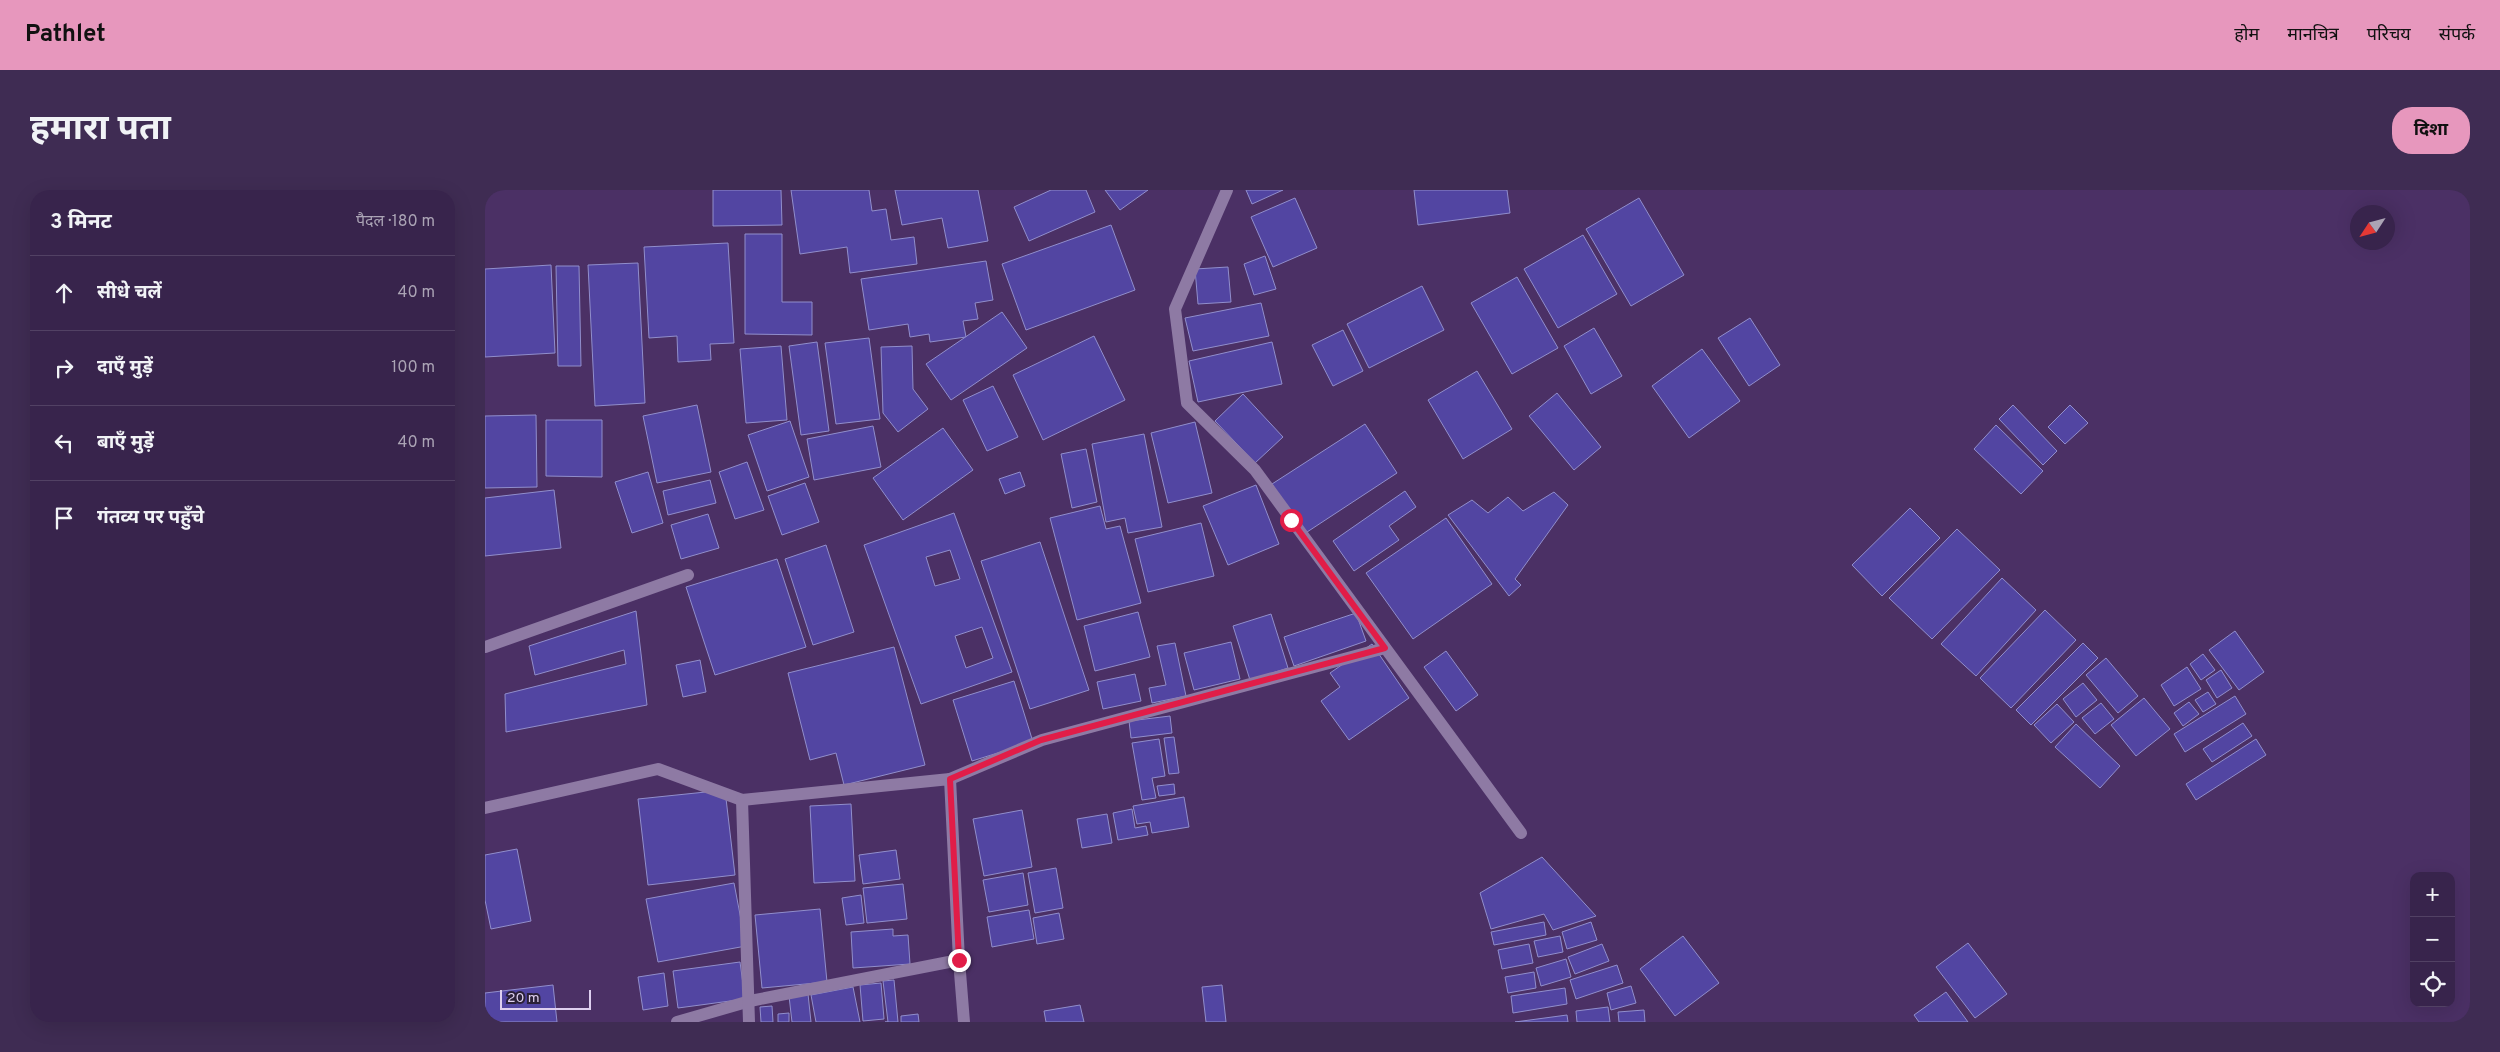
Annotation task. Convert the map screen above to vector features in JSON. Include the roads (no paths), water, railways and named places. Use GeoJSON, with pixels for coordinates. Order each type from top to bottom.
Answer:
{"type":"FeatureCollection","features":[{"type":"Feature","properties":{"kind":"street"},"geometry":{"type":"LineString","coordinates":[[1227,190],[1175,309],[1187,403],[1255,470],[1521,834]]}},
{"type":"Feature","properties":{"kind":"street"},"geometry":{"type":"LineString","coordinates":[[485,647],[688,575]]}},
{"type":"Feature","properties":{"kind":"street"},"geometry":{"type":"LineString","coordinates":[[485,808],[658,769],[742,800],[950,779],[1041,740],[1385,648]]}},
{"type":"Feature","properties":{"kind":"street"},"geometry":{"type":"LineString","coordinates":[[950,779],[959,960],[965,1022]]}},
{"type":"Feature","properties":{"kind":"street"},"geometry":{"type":"LineString","coordinates":[[742,800],[750,1001],[749,1022]]}},
{"type":"Feature","properties":{"kind":"street"},"geometry":{"type":"LineString","coordinates":[[677,1022],[750,1001],[959,960]]}}]}
